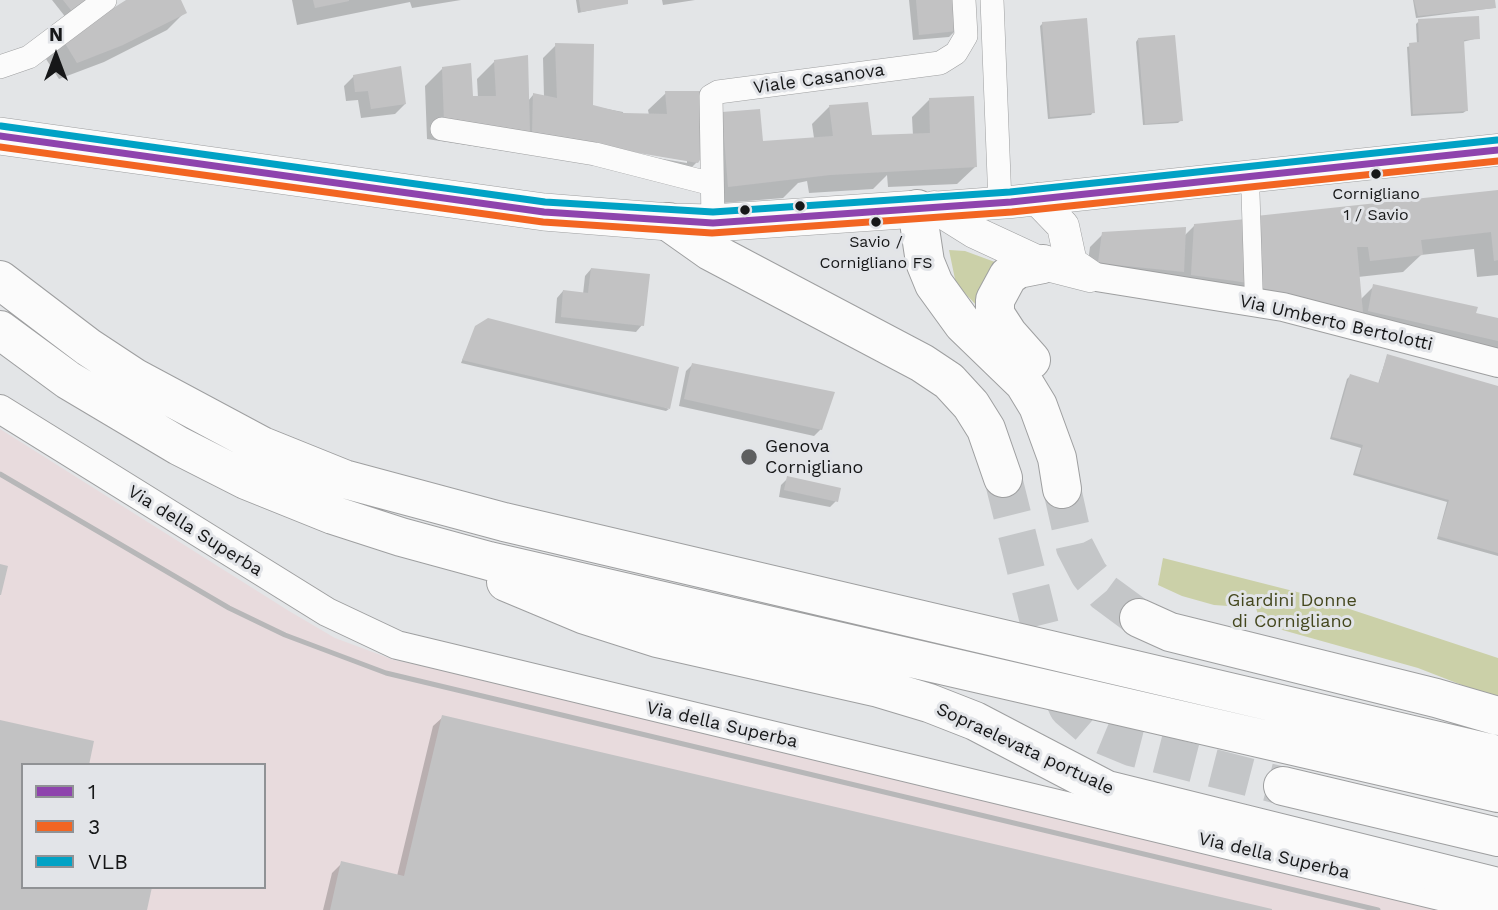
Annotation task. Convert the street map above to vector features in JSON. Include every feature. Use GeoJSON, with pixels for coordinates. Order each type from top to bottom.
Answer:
{"type":"FeatureCollection","features":[{"type":"Feature","properties":{"kind":"highway"},"geometry":{"type":"LineString","coordinates":[[925,208],[925,262],[934,284],[963,324],[1024,383],[1048,429],[1059,474],[1056,430],[1043,377],[995,314],[995,300],[1008,276],[1018,269],[1043,264]]}},
{"type":"Feature","properties":{"kind":"highway"},"geometry":{"type":"LineString","coordinates":[[669,222],[710,251],[922,363],[949,381],[971,405],[986,429],[1003,478]]}},
{"type":"Feature","properties":{"kind":"highway"},"geometry":{"type":"LineString","coordinates":[[0,280],[107,359],[196,412],[262,446],[344,479],[425,503],[1498,755]]}},
{"type":"Feature","properties":{"kind":"highway"},"geometry":{"type":"LineString","coordinates":[[0,330],[68,380],[179,446],[258,485],[333,515],[401,537],[489,561],[673,601],[1498,793]]}},
{"type":"Feature","properties":{"kind":"highway","name":"Sopraelevata portuale"},"geometry":{"type":"LineString","coordinates":[[401,537],[585,615],[657,638],[879,688],[929,703],[975,721],[1107,790],[1498,887]]}},
{"type":"Feature","properties":{"kind":"highway"},"geometry":{"type":"LineString","coordinates":[[1139,618],[1170,632],[1498,716]]}},
{"type":"Feature","properties":{"kind":"highway"},"geometry":{"type":"LineString","coordinates":[[1283,786],[1498,838]]}},
{"type":"Feature","properties":{"kind":"main road"},"geometry":{"type":"LineString","coordinates":[[0,136],[544,212],[713,223],[1000,203],[1498,150]]}},
{"type":"Feature","properties":{"kind":"main road"},"geometry":{"type":"LineString","coordinates":[[1037,199],[1063,226],[1071,263],[1090,276]]}},
{"type":"Feature","properties":{"kind":"main road"},"geometry":{"type":"LineString","coordinates":[[925,208],[1043,264],[1090,276]]}},
{"type":"Feature","properties":{"kind":"street"},"geometry":{"type":"LineString","coordinates":[[0,66],[29,57],[105,0]]}},
{"type":"Feature","properties":{"kind":"street","name":"Viale Casanova"},"geometry":{"type":"LineString","coordinates":[[712,184],[711,96],[940,63],[956,53],[967,36],[964,0]]}},
{"type":"Feature","properties":{"kind":"street"},"geometry":{"type":"LineString","coordinates":[[992,0],[1000,203]]}},
{"type":"Feature","properties":{"kind":"street"},"geometry":{"type":"LineString","coordinates":[[442,129],[595,154],[712,184],[713,223]]}},
{"type":"Feature","properties":{"kind":"street"},"geometry":{"type":"LineString","coordinates":[[1250,178],[1254,302]]}},
{"type":"Feature","properties":{"kind":"street","name":"Via Umberto Bertolotti"},"geometry":{"type":"LineString","coordinates":[[1090,276],[1283,307],[1498,363]]}},
{"type":"Feature","properties":{"kind":"street","name":"Via della Superba"},"geometry":{"type":"LineString","coordinates":[[0,408],[286,587],[368,633],[424,653],[1498,910]]}},
{"type":"Feature","properties":{"kind":"shaded area"},"geometry":{"type":"Polygon","coordinates":[[[0,429],[335,638],[394,660],[493,680],[1452,910],[0,910],[0,429]]]}},
{"type":"Feature","properties":{"kind":"green space"},"geometry":{"type":"Polygon","coordinates":[[[949,250],[965,251],[1003,265],[980,309],[956,284],[949,250]]]}},
{"type":"Feature","properties":{"kind":"green space","name":"Giardini Donne di Cornigliano"},"geometry":{"type":"Polygon","coordinates":[[[1163,558],[1301,593],[1498,658],[1498,699],[1418,668],[1261,624],[1256,608],[1214,605],[1182,596],[1158,585],[1163,558]]]}},
{"type":"Feature","properties":{"kind":"building"},"geometry":{"type":"Polygon","coordinates":[[[63,0],[91,0],[74,14],[63,0]]]}},
{"type":"Feature","properties":{"kind":"building"},"geometry":{"type":"Polygon","coordinates":[[[126,0],[181,0],[187,13],[123,45],[77,63],[63,40],[126,0]]]}},
{"type":"Feature","properties":{"kind":"building"},"geometry":{"type":"Polygon","coordinates":[[[313,0],[349,0],[349,1],[315,8],[313,0]]]}},
{"type":"Feature","properties":{"kind":"building"},"geometry":{"type":"Polygon","coordinates":[[[579,0],[628,0],[628,4],[581,12],[579,0]]]}},
{"type":"Feature","properties":{"kind":"building"},"geometry":{"type":"Polygon","coordinates":[[[916,0],[954,0],[957,31],[919,35],[916,0]]]}},
{"type":"Feature","properties":{"kind":"building"},"geometry":{"type":"Polygon","coordinates":[[[1414,0],[1495,0],[1496,8],[1418,16],[1414,0]]]}},
{"type":"Feature","properties":{"kind":"building"},"geometry":{"type":"Polygon","coordinates":[[[1479,16],[1480,39],[1464,40],[1468,111],[1413,114],[1409,43],[1419,42],[1418,19],[1479,16]]]}},
{"type":"Feature","properties":{"kind":"building"},"geometry":{"type":"Polygon","coordinates":[[[1087,18],[1095,113],[1050,117],[1042,22],[1087,18]]]}},
{"type":"Feature","properties":{"kind":"building"},"geometry":{"type":"Polygon","coordinates":[[[1175,35],[1183,121],[1145,124],[1138,38],[1175,35]]]}},
{"type":"Feature","properties":{"kind":"building"},"geometry":{"type":"Polygon","coordinates":[[[555,43],[594,44],[593,105],[624,113],[667,114],[665,91],[702,91],[704,154],[698,163],[532,135],[533,93],[557,98],[555,43]]]}},
{"type":"Feature","properties":{"kind":"building"},"geometry":{"type":"Polygon","coordinates":[[[528,55],[530,135],[444,121],[442,67],[471,63],[473,96],[496,96],[494,60],[528,55]]]}},
{"type":"Feature","properties":{"kind":"building"},"geometry":{"type":"Polygon","coordinates":[[[401,66],[406,104],[371,109],[368,91],[355,92],[353,75],[401,66]]]}},
{"type":"Feature","properties":{"kind":"building"},"geometry":{"type":"Polygon","coordinates":[[[974,96],[977,167],[830,175],[728,187],[722,112],[760,109],[763,141],[833,136],[829,105],[868,102],[872,135],[930,133],[929,98],[974,96]]]}},
{"type":"Feature","properties":{"kind":"building"},"geometry":{"type":"Polygon","coordinates":[[[1498,190],[1498,260],[1494,261],[1491,232],[1421,240],[1423,255],[1370,261],[1368,247],[1357,247],[1363,313],[1258,287],[1256,216],[1498,190]]]}},
{"type":"Feature","properties":{"kind":"building"},"geometry":{"type":"Polygon","coordinates":[[[1246,219],[1249,283],[1191,275],[1194,224],[1246,219]]]}},
{"type":"Feature","properties":{"kind":"building"},"geometry":{"type":"Polygon","coordinates":[[[1186,227],[1184,272],[1098,263],[1102,232],[1186,227]]]}},
{"type":"Feature","properties":{"kind":"building"},"geometry":{"type":"Polygon","coordinates":[[[591,268],[650,274],[644,326],[561,317],[563,290],[588,293],[591,268]]]}},
{"type":"Feature","properties":{"kind":"building"},"geometry":{"type":"Polygon","coordinates":[[[1373,284],[1478,307],[1476,313],[1498,318],[1498,341],[1368,311],[1373,284]]]}},
{"type":"Feature","properties":{"kind":"building"},"geometry":{"type":"Polygon","coordinates":[[[488,318],[679,367],[670,409],[462,360],[475,326],[488,318]]]}},
{"type":"Feature","properties":{"kind":"building"},"geometry":{"type":"Polygon","coordinates":[[[1387,354],[1498,386],[1498,553],[1438,536],[1449,500],[1355,473],[1363,445],[1332,437],[1350,374],[1379,383],[1387,354]]]}},
{"type":"Feature","properties":{"kind":"building"},"geometry":{"type":"Polygon","coordinates":[[[692,363],[835,392],[822,430],[684,399],[692,363]]]}},
{"type":"Feature","properties":{"kind":"building"},"geometry":{"type":"Polygon","coordinates":[[[787,476],[841,488],[838,502],[784,490],[787,476]]]}},
{"type":"Feature","properties":{"kind":"building"},"geometry":{"type":"Polygon","coordinates":[[[0,564],[8,566],[1,595],[0,595],[0,564]]]}},
{"type":"Feature","properties":{"kind":"building"},"geometry":{"type":"Polygon","coordinates":[[[442,715],[1272,910],[330,910],[341,861],[404,876],[442,715]]]}},
{"type":"Feature","properties":{"kind":"building"},"geometry":{"type":"Polygon","coordinates":[[[0,720],[94,741],[89,763],[21,763],[21,889],[152,889],[147,910],[0,910],[0,720]]]}},
{"type":"Feature","properties":{"kind":"tunnel"},"geometry":{"type":"LineString","coordinates":[[1003,478],[1051,670],[1068,708],[1097,733],[1131,747],[1283,786]]}},
{"type":"Feature","properties":{"kind":"tunnel"},"geometry":{"type":"LineString","coordinates":[[1062,489],[1075,547],[1089,574],[1105,593],[1139,618]]}},
{"type":"Feature","properties":{"kind":"railway"},"geometry":{"type":"LineString","coordinates":[[0,474],[229,608],[285,635],[386,673],[1378,910]]}},
{"type":"Feature","properties":{"kind":"transit line","name":"VLB"},"geometry":{"type":"LineString","coordinates":[[1,126],[545,202],[713,212],[1010,192],[1497,140]]}},
{"type":"Feature","properties":{"kind":"transit line","name":"1"},"geometry":{"type":"LineString","coordinates":[[0,136],[544,212],[713,223],[1011,202],[1498,150]]}},
{"type":"Feature","properties":{"kind":"transit line","name":"3"},"geometry":{"type":"LineString","coordinates":[[0,147],[543,222],[712,233],[1012,212],[1498,161]]}},
{"type":"Feature","properties":{"kind":"place","name":"Cornigliano 1 / Savio"},"geometry":{"type":"Point","coordinates":[1376,174]}},
{"type":"Feature","properties":{"kind":"place","name":"Savio / Cornigliano FS"},"geometry":{"type":"Point","coordinates":[876,222]}},
{"type":"Feature","properties":{"kind":"place","name":"Genova Cornigliano"},"geometry":{"type":"Point","coordinates":[749,457]}}]}
